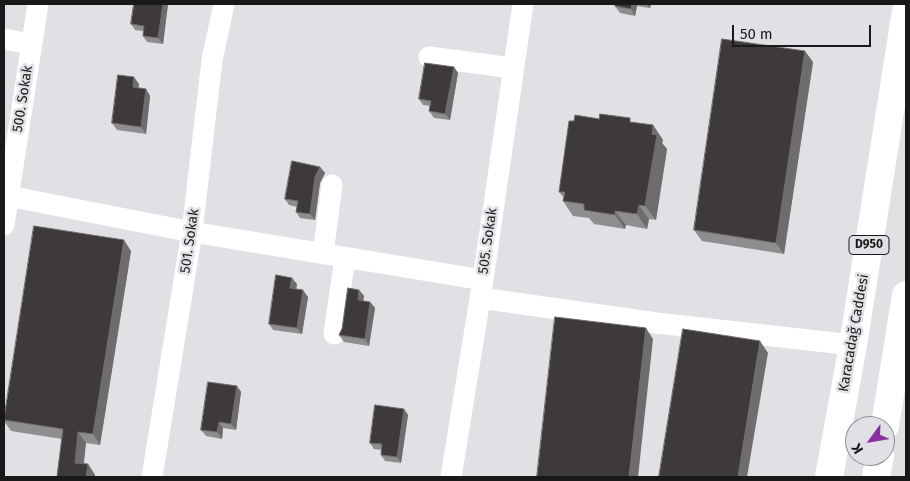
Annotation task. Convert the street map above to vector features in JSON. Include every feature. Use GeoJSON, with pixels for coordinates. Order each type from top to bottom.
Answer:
{"type":"FeatureCollection","features":[{"type":"Feature","properties":{"kind":"highway","name":"Karacadağ Caddesi"},"geometry":{"type":"LineString","coordinates":[[829,477],[853,346],[906,12]]}},
{"type":"Feature","properties":{"kind":"highway"},"geometry":{"type":"LineString","coordinates":[[887,416],[906,295]]}},
{"type":"Feature","properties":{"kind":"street","name":"500. Sokak"},"geometry":{"type":"LineString","coordinates":[[4,224],[38,4]]}},
{"type":"Feature","properties":{"kind":"street","name":"501. Sokak"},"geometry":{"type":"LineString","coordinates":[[152,477],[192,232],[212,60],[224,4]]}},
{"type":"Feature","properties":{"kind":"street","name":"505. Sokak"},"geometry":{"type":"LineString","coordinates":[[451,477],[523,4]]}},
{"type":"Feature","properties":{"kind":"street"},"geometry":{"type":"LineString","coordinates":[[4,39],[31,44]]}},
{"type":"Feature","properties":{"kind":"street"},"geometry":{"type":"LineString","coordinates":[[428,57],[513,68]]}},
{"type":"Feature","properties":{"kind":"street"},"geometry":{"type":"LineString","coordinates":[[323,254],[332,185]]}},
{"type":"Feature","properties":{"kind":"street"},"geometry":{"type":"LineString","coordinates":[[8,196],[192,232],[345,258],[481,289],[657,323],[853,346]]}},
{"type":"Feature","properties":{"kind":"street"},"geometry":{"type":"LineString","coordinates":[[334,334],[345,258]]}},
{"type":"Feature","properties":{"kind":"building"},"geometry":{"type":"Polygon","coordinates":[[[134,4],[163,4],[158,38],[143,36],[144,26],[131,24],[134,4]]]}},
{"type":"Feature","properties":{"kind":"building"},"geometry":{"type":"Polygon","coordinates":[[[616,4],[632,4],[631,9],[615,6],[616,4]]]}},
{"type":"Feature","properties":{"kind":"building"},"geometry":{"type":"Polygon","coordinates":[[[722,39],[805,51],[776,243],[694,230],[722,39]]]}},
{"type":"Feature","properties":{"kind":"building"},"geometry":{"type":"Polygon","coordinates":[[[425,63],[454,67],[445,114],[429,111],[431,101],[419,99],[425,63]]]}},
{"type":"Feature","properties":{"kind":"building"},"geometry":{"type":"Polygon","coordinates":[[[118,75],[134,77],[133,87],[146,89],[141,127],[112,123],[118,75]]]}},
{"type":"Feature","properties":{"kind":"building"},"geometry":{"type":"Polygon","coordinates":[[[600,114],[630,118],[630,122],[653,125],[652,134],[657,135],[645,206],[639,205],[637,214],[615,211],[615,215],[584,210],[584,204],[563,201],[565,192],[559,192],[569,121],[574,121],[575,115],[599,119],[600,114]]]}},
{"type":"Feature","properties":{"kind":"building"},"geometry":{"type":"Polygon","coordinates":[[[292,161],[320,167],[315,177],[310,214],[296,212],[298,201],[285,199],[292,161]]]}},
{"type":"Feature","properties":{"kind":"building"},"geometry":{"type":"Polygon","coordinates":[[[34,226],[124,240],[93,434],[78,432],[75,463],[88,464],[86,477],[57,477],[63,429],[4,420],[34,226]]]}},
{"type":"Feature","properties":{"kind":"building"},"geometry":{"type":"Polygon","coordinates":[[[276,275],[292,278],[290,288],[303,290],[297,328],[269,324],[276,275]]]}},
{"type":"Feature","properties":{"kind":"building"},"geometry":{"type":"Polygon","coordinates":[[[348,288],[359,290],[358,300],[370,302],[365,339],[339,335],[342,329],[348,288]]]}},
{"type":"Feature","properties":{"kind":"building"},"geometry":{"type":"Polygon","coordinates":[[[555,317],[646,328],[629,477],[537,477],[555,317]]]}},
{"type":"Feature","properties":{"kind":"building"},"geometry":{"type":"Polygon","coordinates":[[[683,329],[760,341],[738,477],[659,477],[683,329]]]}},
{"type":"Feature","properties":{"kind":"building"},"geometry":{"type":"Polygon","coordinates":[[[208,382],[237,386],[231,424],[219,422],[217,432],[201,430],[208,382]]]}},
{"type":"Feature","properties":{"kind":"building"},"geometry":{"type":"Polygon","coordinates":[[[375,405],[404,409],[397,457],[381,455],[382,444],[370,443],[375,405]]]}}]}
